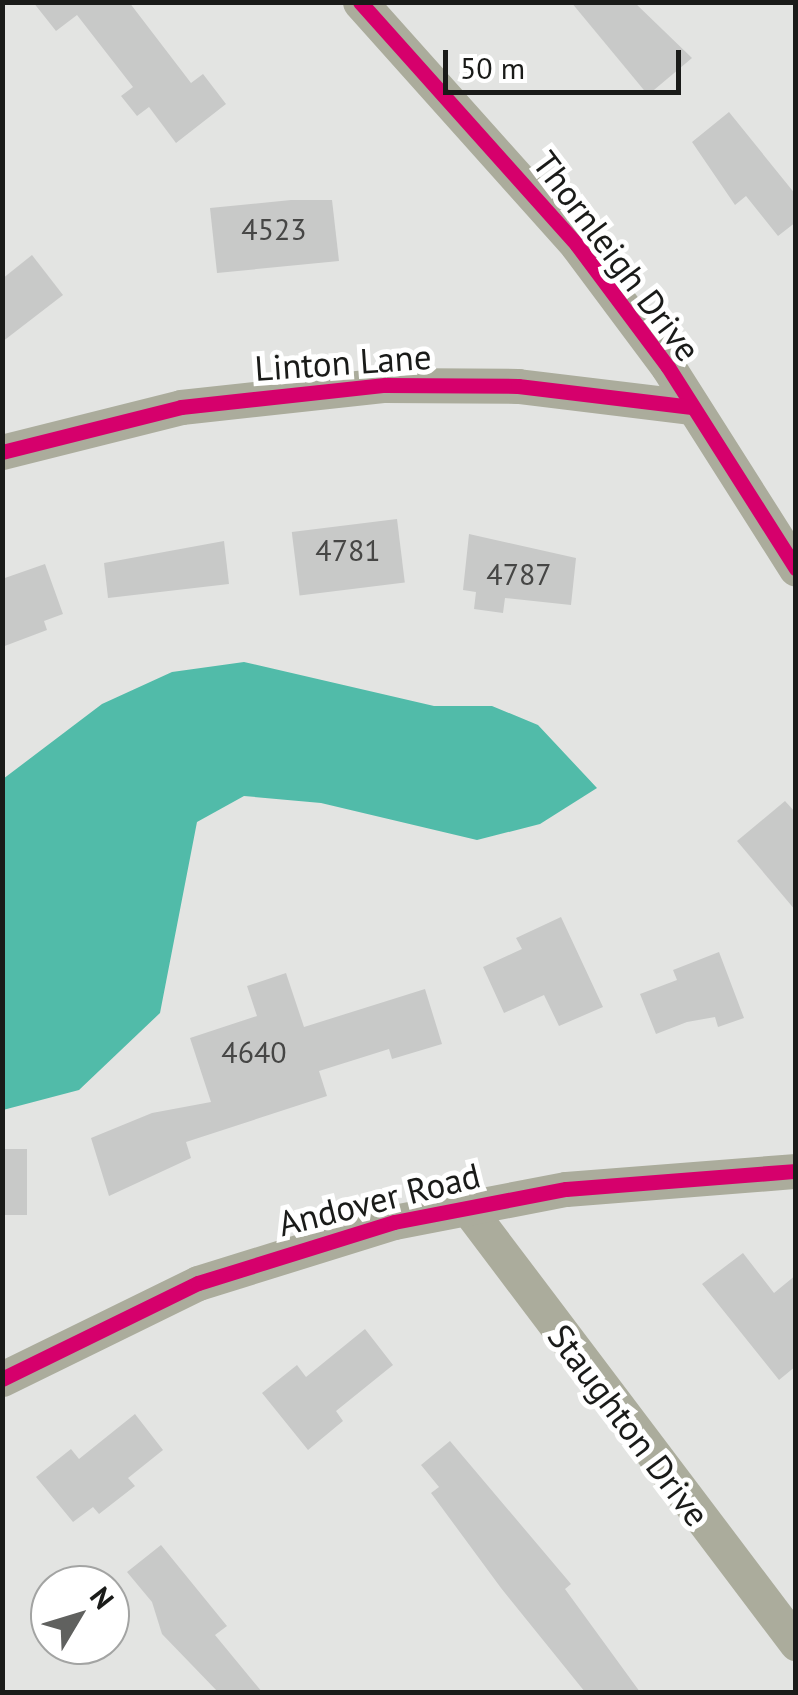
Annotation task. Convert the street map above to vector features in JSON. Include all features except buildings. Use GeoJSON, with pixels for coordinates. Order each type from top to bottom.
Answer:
{"type":"FeatureCollection","features":[{"type":"Feature","properties":{"kind":"street","name":"Thornleigh Drive"},"geometry":{"type":"LineString","coordinates":[[360,2],[577,245],[692,407],[796,569]]}},
{"type":"Feature","properties":{"kind":"street","name":"Linton Lane"},"geometry":{"type":"LineString","coordinates":[[2,452],[181,407],[326,389],[518,386],[692,407]]}},
{"type":"Feature","properties":{"kind":"street","name":"Andover Road"},"geometry":{"type":"LineString","coordinates":[[2,1379],[128,1313],[240,1267],[466,1206],[610,1184],[796,1171]]}},
{"type":"Feature","properties":{"kind":"street","name":"Staughton Drive"},"geometry":{"type":"LineString","coordinates":[[466,1206],[796,1643]]}},
{"type":"Feature","properties":{"kind":"shaded area"},"geometry":{"type":"Polygon","coordinates":[[[244,662],[434,706],[492,706],[538,725],[597,788],[540,824],[477,840],[321,803],[244,796],[197,822],[160,1013],[79,1090],[3,1110],[3,779],[102,704],[172,672],[244,662]]]}},
{"type":"Feature","properties":{"kind":"cycle path"},"geometry":{"type":"LineString","coordinates":[[360,2],[577,245],[668,367],[796,569]]}},
{"type":"Feature","properties":{"kind":"cycle path"},"geometry":{"type":"LineString","coordinates":[[2,452],[181,407],[385,385],[518,386],[692,407]]}},
{"type":"Feature","properties":{"kind":"cycle path"},"geometry":{"type":"LineString","coordinates":[[2,1379],[198,1283],[394,1222],[566,1189],[796,1171]]}}]}
